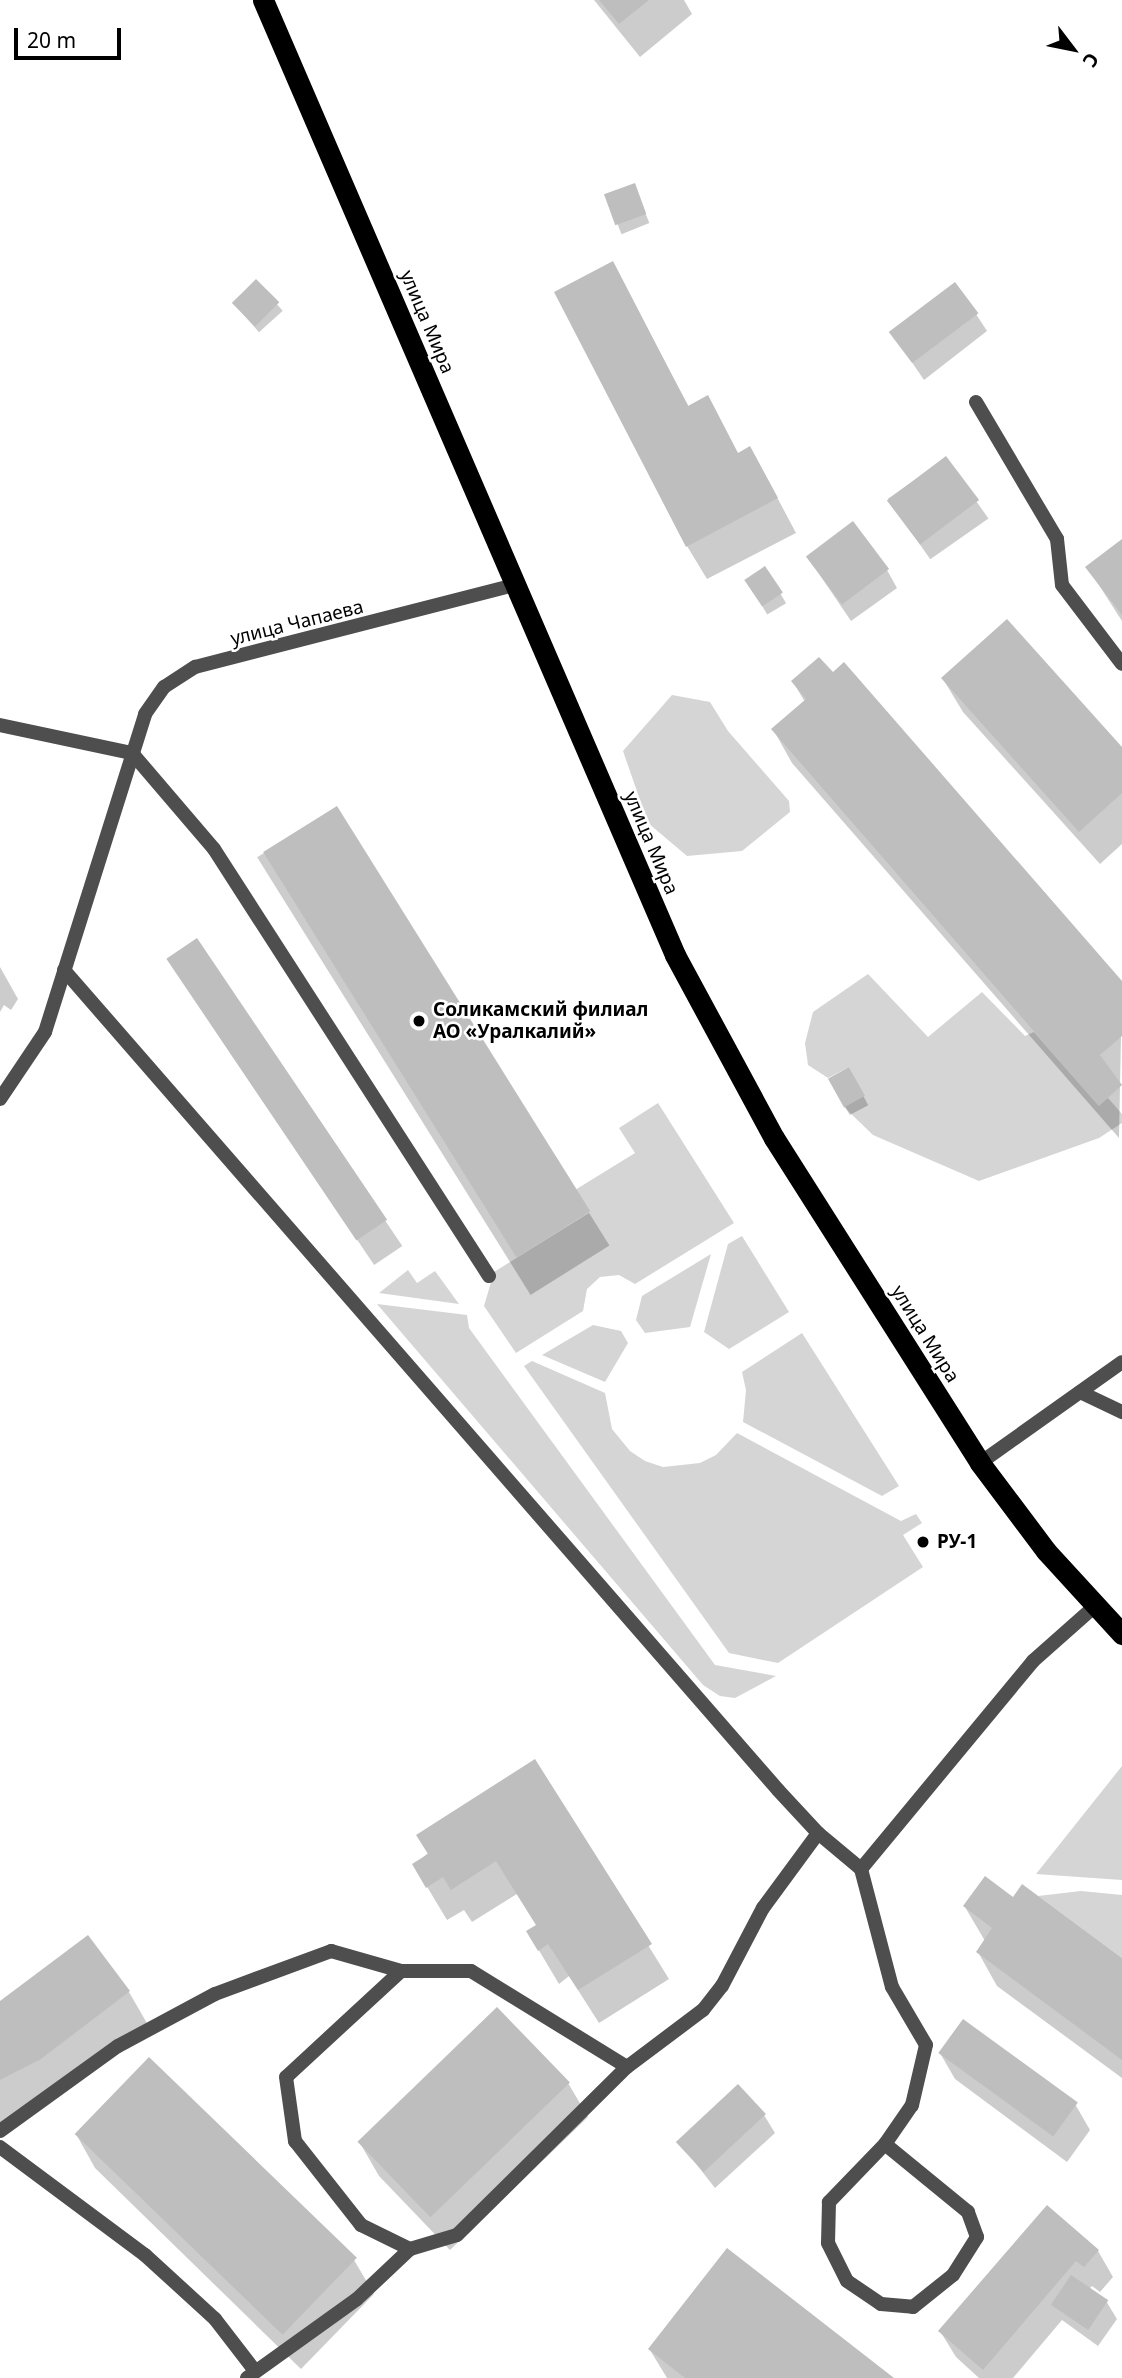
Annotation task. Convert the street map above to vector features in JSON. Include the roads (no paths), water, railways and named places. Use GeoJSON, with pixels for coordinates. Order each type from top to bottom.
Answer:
{"type":"FeatureCollection","features":[{"type":"Feature","properties":{"kind":"highway","name":"улица Мира"},"geometry":{"type":"LineString","coordinates":[[263,0],[682,967],[774,1138],[980,1463],[1094,1607],[1122,1634]]}},
{"type":"Feature","properties":{"kind":"street"},"geometry":{"type":"LineString","coordinates":[[976,402],[1057,539],[1062,585],[1122,664]]}},
{"type":"Feature","properties":{"kind":"street","name":"улица Чапаева"},"geometry":{"type":"LineString","coordinates":[[0,1099],[45,1032],[145,714],[164,687],[195,667],[515,585]]}},
{"type":"Feature","properties":{"kind":"street"},"geometry":{"type":"LineString","coordinates":[[0,724],[132,753],[214,849],[489,1276]]}},
{"type":"Feature","properties":{"kind":"street"},"geometry":{"type":"LineString","coordinates":[[64,970],[818,1833],[861,1869],[892,1987],[926,2045],[912,2105],[885,2144],[829,2202],[828,2243],[847,2281],[881,2304],[914,2307],[953,2275],[977,2237],[968,2212],[885,2144]]}},
{"type":"Feature","properties":{"kind":"street"},"geometry":{"type":"LineString","coordinates":[[980,1463],[1122,1362]]}},
{"type":"Feature","properties":{"kind":"street"},"geometry":{"type":"LineString","coordinates":[[1080,1392],[1122,1412]]}},
{"type":"Feature","properties":{"kind":"street"},"geometry":{"type":"LineString","coordinates":[[861,1869],[1033,1661],[1094,1607]]}},
{"type":"Feature","properties":{"kind":"street"},"geometry":{"type":"LineString","coordinates":[[0,2147],[145,2255],[215,2319],[251,2375],[357,2299],[410,2249],[457,2235],[627,2067],[703,2010],[722,1986],[764,1908],[818,1833]]}},
{"type":"Feature","properties":{"kind":"street"},"geometry":{"type":"LineString","coordinates":[[0,2131],[118,2046],[215,1994],[331,1951],[401,1971],[471,1971],[627,2067]]}},
{"type":"Feature","properties":{"kind":"street"},"geometry":{"type":"LineString","coordinates":[[401,1971],[286,2077],[295,2141],[361,2225],[410,2249]]}},
{"type":"Feature","properties":{"kind":"place","name":"Соликамский филиал АО «Уралкалий»"},"geometry":{"type":"Point","coordinates":[419,1021]}},
{"type":"Feature","properties":{"kind":"place","name":"РУ-1"},"geometry":{"type":"Point","coordinates":[923,1542]}}]}
